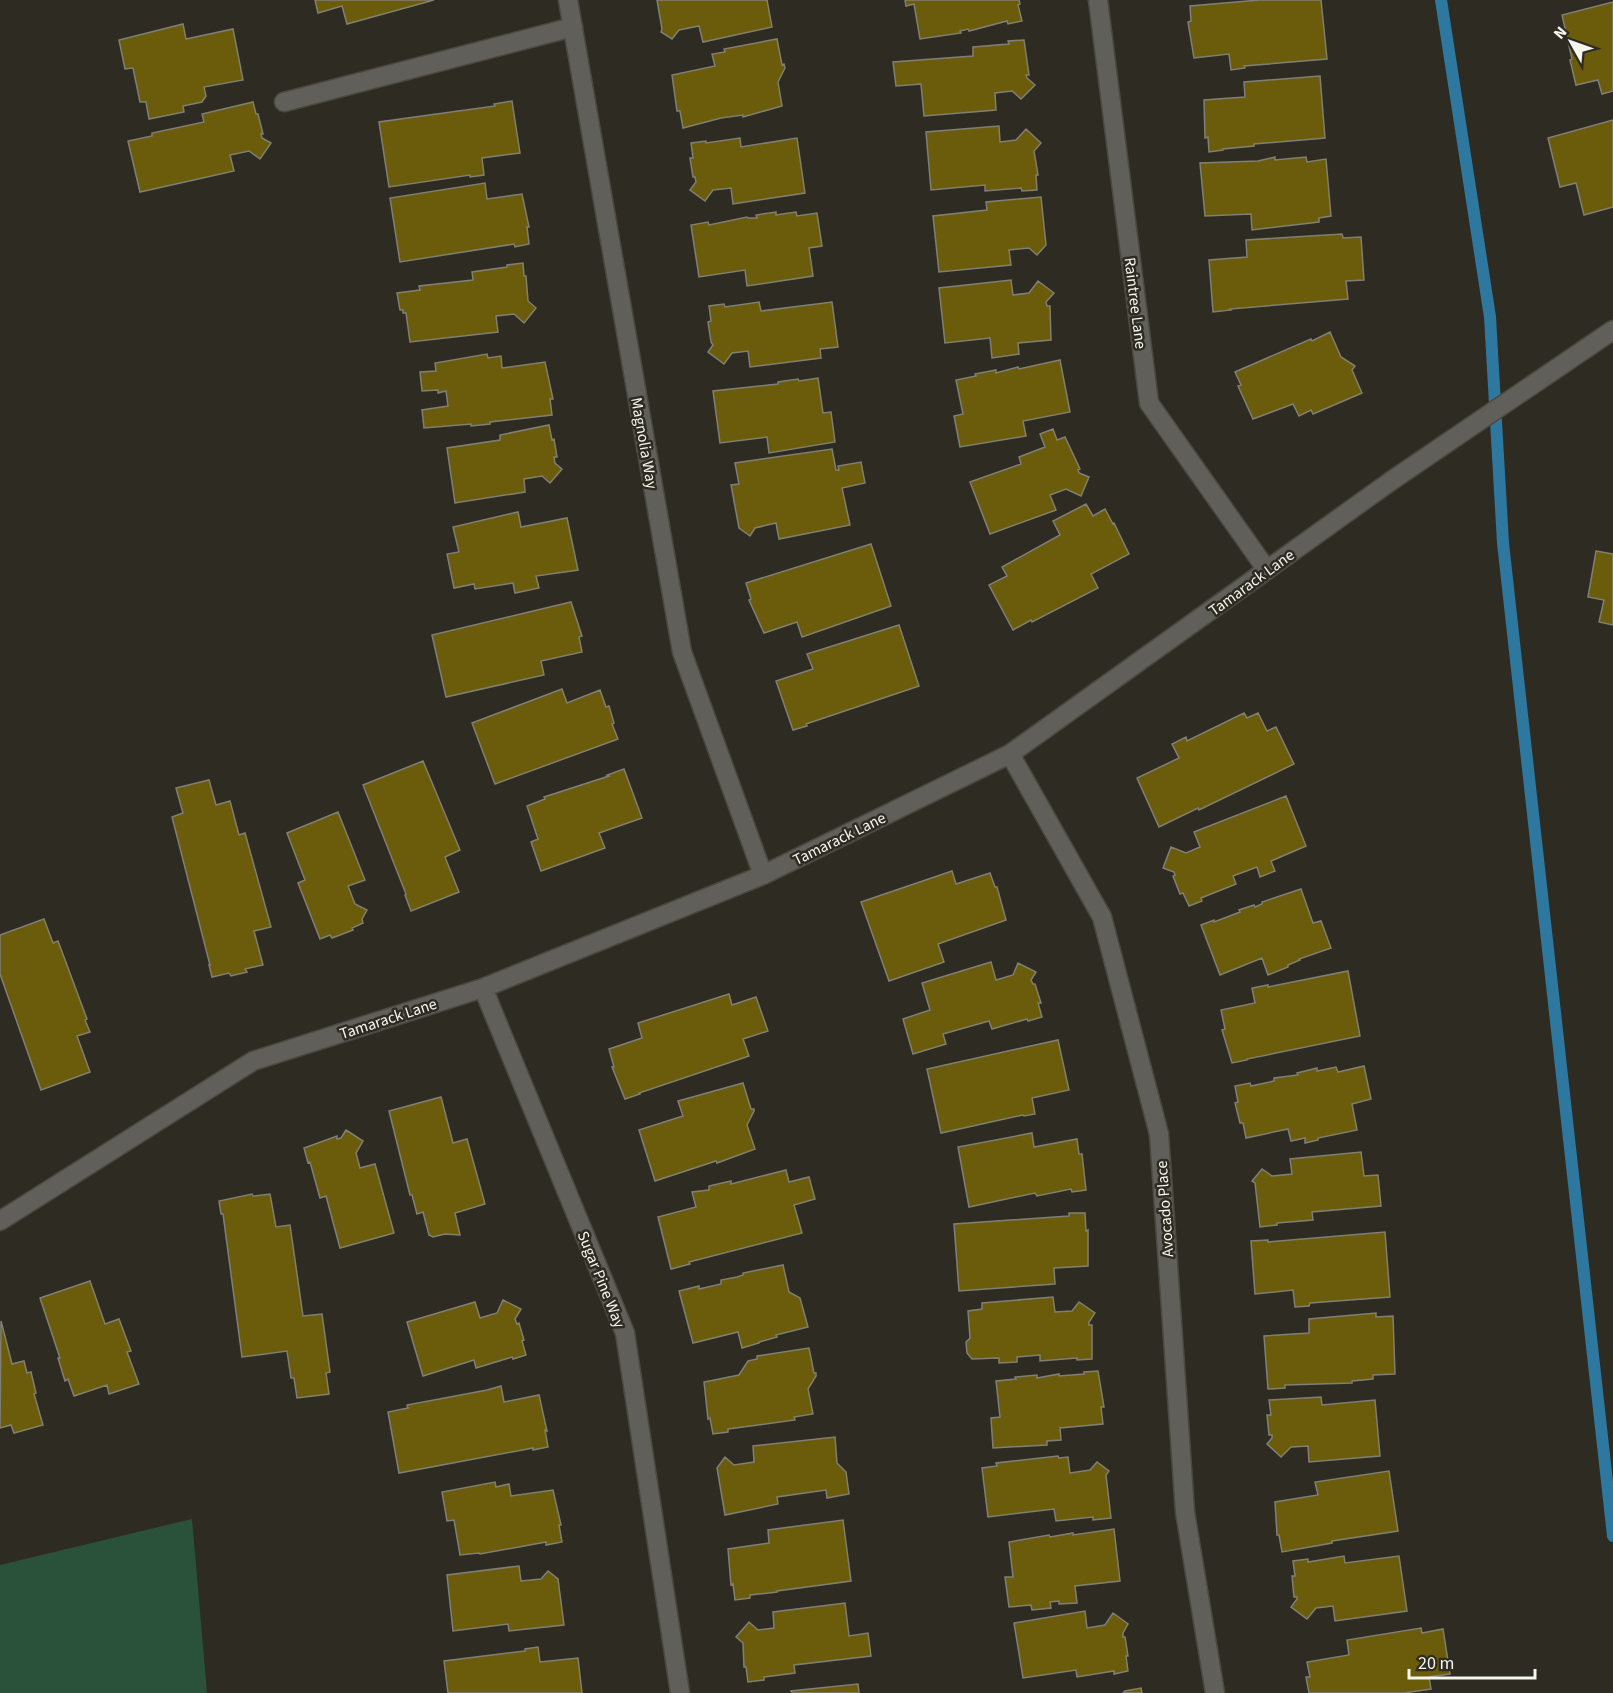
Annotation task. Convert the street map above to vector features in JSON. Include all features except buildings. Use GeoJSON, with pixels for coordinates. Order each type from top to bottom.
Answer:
{"type":"FeatureCollection","features":[{"type":"Feature","properties":{"kind":"street","name":"Magnolia Way"},"geometry":{"type":"LineString","coordinates":[[568,0],[682,652],[763,875]]}},
{"type":"Feature","properties":{"kind":"street","name":"Raintree Lane"},"geometry":{"type":"LineString","coordinates":[[1098,0],[1149,403],[1267,570]]}},
{"type":"Feature","properties":{"kind":"street"},"geometry":{"type":"LineString","coordinates":[[284,102],[573,27]]}},
{"type":"Feature","properties":{"kind":"street","name":"Tamarack Lane"},"geometry":{"type":"LineString","coordinates":[[0,1221],[253,1061],[483,988],[763,875],[1010,754],[1391,481],[1613,330]]}},
{"type":"Feature","properties":{"kind":"street","name":"Avocado Place"},"geometry":{"type":"LineString","coordinates":[[1010,754],[1102,917],[1159,1134],[1185,1512],[1215,1693]]}},
{"type":"Feature","properties":{"kind":"street","name":"Sugar Pine Way"},"geometry":{"type":"LineString","coordinates":[[483,988],[625,1333],[680,1693]]}},
{"type":"Feature","properties":{"kind":"green space"},"geometry":{"type":"Polygon","coordinates":[[[192,1519],[207,1693],[0,1693],[0,1565],[192,1519]]]}},
{"type":"Feature","properties":{"kind":"waterway"},"geometry":{"type":"LineString","coordinates":[[1441,0],[1490,317],[1503,543],[1613,1536]]}}]}
